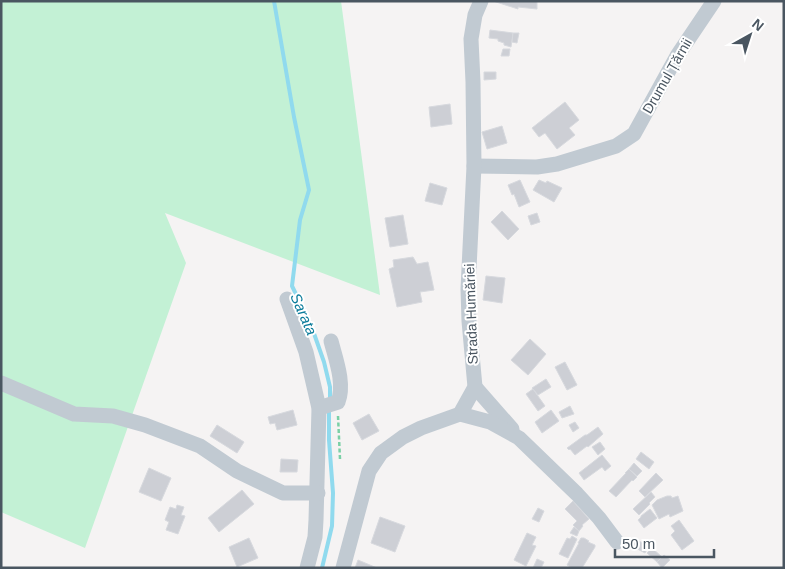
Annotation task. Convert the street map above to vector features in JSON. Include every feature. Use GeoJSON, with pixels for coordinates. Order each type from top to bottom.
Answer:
{"type":"FeatureCollection","features":[{"type":"Feature","properties":{"kind":"street","name":"Strada Humăriei"},"geometry":{"type":"LineString","coordinates":[[475,387],[468,289],[474,166],[471,39],[475,15],[480,1]]}},
{"type":"Feature","properties":{"kind":"street","name":"Drumul Țărnii"},"geometry":{"type":"LineString","coordinates":[[474,166],[537,167],[557,164],[616,146],[634,134],[677,56],[714,1]]}},
{"type":"Feature","properties":{"kind":"street"},"geometry":{"type":"LineString","coordinates":[[287,299],[306,352],[329,405],[318,493],[315,537],[307,568]]}},
{"type":"Feature","properties":{"kind":"street"},"geometry":{"type":"LineString","coordinates":[[329,405],[340,396],[341,389],[332,341]]}},
{"type":"Feature","properties":{"kind":"street"},"geometry":{"type":"LineString","coordinates":[[1,383],[74,414],[113,416],[200,446],[237,471],[284,493],[318,493]]}},
{"type":"Feature","properties":{"kind":"street"},"geometry":{"type":"LineString","coordinates":[[460,414],[475,387],[519,438],[578,494],[617,542]]}},
{"type":"Feature","properties":{"kind":"street"},"geometry":{"type":"LineString","coordinates":[[343,568],[369,470],[381,453],[403,437],[421,428],[460,414],[490,422],[519,438]]}},
{"type":"Feature","properties":{"kind":"path"},"geometry":{"type":"LineString","coordinates":[[329,405],[340,459]]}},
{"type":"Feature","properties":{"kind":"green space"},"geometry":{"type":"Polygon","coordinates":[[[1,1],[341,1],[380,295],[165,213],[186,263],[85,548],[1,512],[1,1]]]}},
{"type":"Feature","properties":{"kind":"building"},"geometry":{"type":"Polygon","coordinates":[[[493,1],[537,1],[537,9],[518,7],[518,9],[493,1]]]}},
{"type":"Feature","properties":{"kind":"building"},"geometry":{"type":"Polygon","coordinates":[[[490,30],[513,33],[511,47],[504,45],[498,39],[489,38],[490,30]]]}},
{"type":"Feature","properties":{"kind":"building"},"geometry":{"type":"Polygon","coordinates":[[[513,33],[519,33],[517,43],[512,42],[513,33]]]}},
{"type":"Feature","properties":{"kind":"building"},"geometry":{"type":"Polygon","coordinates":[[[503,49],[510,49],[509,56],[501,56],[503,49]]]}},
{"type":"Feature","properties":{"kind":"building"},"geometry":{"type":"Polygon","coordinates":[[[484,72],[496,72],[496,79],[484,80],[484,72]]]}},
{"type":"Feature","properties":{"kind":"building"},"geometry":{"type":"Polygon","coordinates":[[[565,102],[579,120],[569,128],[575,135],[557,149],[545,133],[539,137],[532,128],[565,102]]]}},
{"type":"Feature","properties":{"kind":"building"},"geometry":{"type":"Polygon","coordinates":[[[450,104],[452,124],[431,127],[429,107],[450,104]]]}},
{"type":"Feature","properties":{"kind":"building"},"geometry":{"type":"Polygon","coordinates":[[[502,126],[507,143],[487,149],[482,132],[502,126]]]}},
{"type":"Feature","properties":{"kind":"building"},"geometry":{"type":"Polygon","coordinates":[[[520,180],[530,202],[519,207],[508,185],[520,180]]]}},
{"type":"Feature","properties":{"kind":"building"},"geometry":{"type":"Polygon","coordinates":[[[539,180],[546,183],[547,181],[562,188],[554,202],[533,190],[539,180]]]}},
{"type":"Feature","properties":{"kind":"building"},"geometry":{"type":"Polygon","coordinates":[[[430,183],[447,188],[442,205],[425,201],[430,183]]]}},
{"type":"Feature","properties":{"kind":"building"},"geometry":{"type":"Polygon","coordinates":[[[502,211],[519,229],[508,240],[491,222],[502,211]]]}},
{"type":"Feature","properties":{"kind":"building"},"geometry":{"type":"Polygon","coordinates":[[[537,213],[540,222],[531,225],[528,216],[537,213]]]}},
{"type":"Feature","properties":{"kind":"building"},"geometry":{"type":"Polygon","coordinates":[[[403,215],[408,244],[390,247],[385,218],[403,215]]]}},
{"type":"Feature","properties":{"kind":"building"},"geometry":{"type":"Polygon","coordinates":[[[413,257],[417,264],[428,262],[434,290],[420,292],[422,302],[397,307],[389,269],[394,267],[393,260],[413,257]]]}},
{"type":"Feature","properties":{"kind":"building"},"geometry":{"type":"Polygon","coordinates":[[[486,276],[505,278],[502,303],[483,300],[486,276]]]}},
{"type":"Feature","properties":{"kind":"building"},"geometry":{"type":"Polygon","coordinates":[[[530,339],[546,354],[528,375],[511,360],[530,339]]]}},
{"type":"Feature","properties":{"kind":"building"},"geometry":{"type":"Polygon","coordinates":[[[565,362],[577,385],[567,390],[555,367],[565,362]]]}},
{"type":"Feature","properties":{"kind":"building"},"geometry":{"type":"Polygon","coordinates":[[[546,379],[551,387],[538,395],[532,388],[546,379]]]}},
{"type":"Feature","properties":{"kind":"building"},"geometry":{"type":"Polygon","coordinates":[[[533,389],[545,406],[538,411],[526,394],[533,389]]]}},
{"type":"Feature","properties":{"kind":"building"},"geometry":{"type":"Polygon","coordinates":[[[570,406],[574,414],[562,418],[559,412],[570,406]]]}},
{"type":"Feature","properties":{"kind":"building"},"geometry":{"type":"Polygon","coordinates":[[[293,410],[297,425],[277,430],[275,423],[270,424],[268,417],[293,410]]]}},
{"type":"Feature","properties":{"kind":"building"},"geometry":{"type":"Polygon","coordinates":[[[551,410],[559,421],[542,433],[535,422],[551,410]]]}},
{"type":"Feature","properties":{"kind":"building"},"geometry":{"type":"Polygon","coordinates":[[[369,414],[379,431],[362,440],[353,423],[369,414]]]}},
{"type":"Feature","properties":{"kind":"building"},"geometry":{"type":"Polygon","coordinates":[[[575,422],[579,428],[573,432],[569,425],[575,422]]]}},
{"type":"Feature","properties":{"kind":"building"},"geometry":{"type":"Polygon","coordinates":[[[217,425],[244,442],[237,453],[210,436],[217,425]]]}},
{"type":"Feature","properties":{"kind":"building"},"geometry":{"type":"Polygon","coordinates":[[[598,427],[603,434],[588,447],[575,455],[567,448],[585,435],[598,427]]]}},
{"type":"Feature","properties":{"kind":"building"},"geometry":{"type":"Polygon","coordinates":[[[600,442],[605,449],[598,455],[592,447],[600,442]]]}},
{"type":"Feature","properties":{"kind":"building"},"geometry":{"type":"Polygon","coordinates":[[[641,452],[654,462],[649,469],[636,459],[641,452]]]}},
{"type":"Feature","properties":{"kind":"building"},"geometry":{"type":"Polygon","coordinates":[[[602,455],[611,466],[605,471],[602,467],[584,480],[579,473],[602,455]]]}},
{"type":"Feature","properties":{"kind":"building"},"geometry":{"type":"Polygon","coordinates":[[[281,459],[298,460],[297,472],[280,472],[281,459]]]}},
{"type":"Feature","properties":{"kind":"building"},"geometry":{"type":"Polygon","coordinates":[[[634,463],[642,471],[637,476],[629,469],[634,463]]]}},
{"type":"Feature","properties":{"kind":"building"},"geometry":{"type":"Polygon","coordinates":[[[149,468],[171,478],[161,501],[139,492],[149,468]]]}},
{"type":"Feature","properties":{"kind":"building"},"geometry":{"type":"Polygon","coordinates":[[[629,469],[637,477],[616,497],[609,491],[629,469]]]}},
{"type":"Feature","properties":{"kind":"building"},"geometry":{"type":"Polygon","coordinates":[[[656,473],[663,480],[645,497],[639,491],[656,473]]]}},
{"type":"Feature","properties":{"kind":"building"},"geometry":{"type":"Polygon","coordinates":[[[242,490],[254,504],[219,532],[208,518],[242,490]]]}},
{"type":"Feature","properties":{"kind":"building"},"geometry":{"type":"Polygon","coordinates":[[[651,492],[655,497],[639,515],[633,509],[651,492]]]}},
{"type":"Feature","properties":{"kind":"building"},"geometry":{"type":"Polygon","coordinates":[[[667,496],[672,498],[678,496],[683,511],[670,517],[669,514],[659,519],[652,505],[657,500],[667,496]]]}},
{"type":"Feature","properties":{"kind":"building"},"geometry":{"type":"Polygon","coordinates":[[[573,501],[589,519],[582,525],[579,531],[573,525],[577,521],[565,509],[573,501]]]}},
{"type":"Feature","properties":{"kind":"building"},"geometry":{"type":"Polygon","coordinates":[[[177,505],[184,507],[181,515],[185,516],[178,534],[166,530],[169,522],[165,520],[170,507],[176,509],[177,505]]]}},
{"type":"Feature","properties":{"kind":"building"},"geometry":{"type":"Polygon","coordinates":[[[538,508],[544,511],[539,522],[532,519],[538,508]]]}},
{"type":"Feature","properties":{"kind":"building"},"geometry":{"type":"Polygon","coordinates":[[[650,509],[657,518],[644,528],[638,520],[650,509]]]}},
{"type":"Feature","properties":{"kind":"building"},"geometry":{"type":"Polygon","coordinates":[[[380,517],[405,526],[395,552],[371,543],[380,517]]]}},
{"type":"Feature","properties":{"kind":"building"},"geometry":{"type":"Polygon","coordinates":[[[679,520],[694,541],[682,550],[671,535],[675,531],[671,526],[679,520]]]}},
{"type":"Feature","properties":{"kind":"building"},"geometry":{"type":"Polygon","coordinates":[[[574,527],[579,531],[577,536],[570,533],[574,527]]]}},
{"type":"Feature","properties":{"kind":"building"},"geometry":{"type":"Polygon","coordinates":[[[527,533],[536,537],[532,545],[536,546],[526,566],[514,560],[527,533]]]}},
{"type":"Feature","properties":{"kind":"building"},"geometry":{"type":"Polygon","coordinates":[[[572,536],[577,539],[568,558],[559,554],[567,538],[570,539],[572,536]]]}},
{"type":"Feature","properties":{"kind":"building"},"geometry":{"type":"Polygon","coordinates":[[[249,538],[258,558],[237,567],[229,547],[249,538]]]}},
{"type":"Feature","properties":{"kind":"building"},"geometry":{"type":"Polygon","coordinates":[[[581,538],[589,541],[595,547],[582,568],[572,568],[567,565],[581,538]]]}},
{"type":"Feature","properties":{"kind":"building"},"geometry":{"type":"Polygon","coordinates":[[[633,538],[649,546],[645,553],[630,545],[633,538]]]}},
{"type":"Feature","properties":{"kind":"building"},"geometry":{"type":"Polygon","coordinates":[[[652,548],[662,557],[657,562],[647,553],[652,548]]]}},
{"type":"Feature","properties":{"kind":"building"},"geometry":{"type":"Polygon","coordinates":[[[664,555],[670,560],[662,568],[657,562],[664,555]]]}},
{"type":"Feature","properties":{"kind":"building"},"geometry":{"type":"Polygon","coordinates":[[[537,559],[544,562],[541,568],[533,568],[537,559]]]}},
{"type":"Feature","properties":{"kind":"building"},"geometry":{"type":"Polygon","coordinates":[[[358,560],[377,568],[355,568],[358,560]]]}},
{"type":"Feature","properties":{"kind":"waterway","name":"Sarata"},"geometry":{"type":"LineString","coordinates":[[274,1],[309,190],[300,220],[292,286],[311,325],[324,362],[330,387],[330,402]]}},
{"type":"Feature","properties":{"kind":"waterway","name":"Sarata"},"geometry":{"type":"LineString","coordinates":[[322,568],[332,526],[333,493],[329,409]]}}]}
